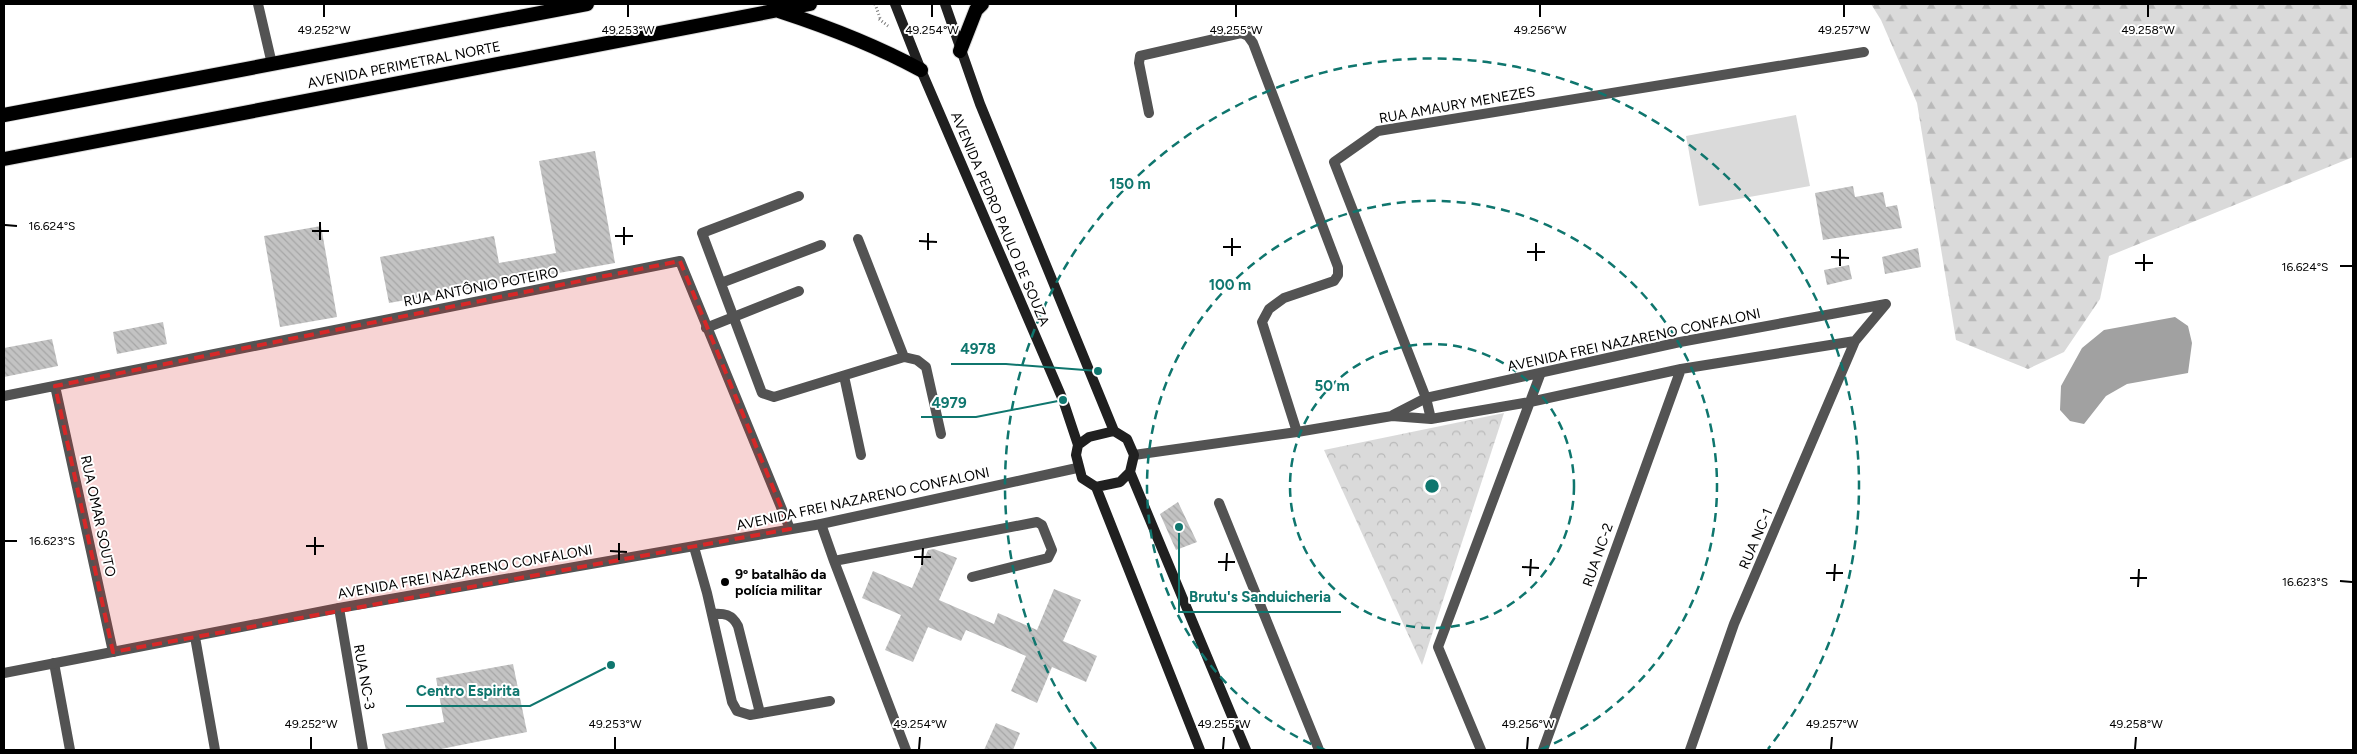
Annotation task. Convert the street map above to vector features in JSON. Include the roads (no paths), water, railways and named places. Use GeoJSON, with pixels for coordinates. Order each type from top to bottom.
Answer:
{"type":"FeatureCollection","features":[{"type":"Feature","properties":{"kind":"highway","name":"AVENIDA PERIMETRAL NORTE"},"geometry":{"type":"LineString","coordinates":[[4,115],[562,6],[588,4]]}},
{"type":"Feature","properties":{"kind":"highway","name":"AVENIDA PERIMETRAL NORTE"},"geometry":{"type":"LineString","coordinates":[[4,160],[810,4]]}},
{"type":"Feature","properties":{"kind":"highway"},"geometry":{"type":"LineString","coordinates":[[960,51],[976,10],[982,4]]}},
{"type":"Feature","properties":{"kind":"highway"},"geometry":{"type":"LineString","coordinates":[[776,10],[837,30],[881,49],[921,70]]}},
{"type":"Feature","properties":{"kind":"main road","name":"AVENIDA PEDRO PAULO DE SOUZA"},"geometry":{"type":"LineString","coordinates":[[895,4],[921,70],[1063,400],[1078,445]]}},
{"type":"Feature","properties":{"kind":"main road","name":"AVENIDA PEDRO PAULO DE SOUZA"},"geometry":{"type":"LineString","coordinates":[[945,4],[960,51],[1114,431]]}},
{"type":"Feature","properties":{"kind":"main road"},"geometry":{"type":"LineString","coordinates":[[1096,487],[1120,482],[1130,472],[1134,455],[1127,439],[1114,431],[1089,437],[1078,445],[1076,455],[1077,468],[1082,478],[1096,487],[1200,750]]}},
{"type":"Feature","properties":{"kind":"main road"},"geometry":{"type":"LineString","coordinates":[[1130,472],[1246,750]]}},
{"type":"Feature","properties":{"kind":"street"},"geometry":{"type":"LineString","coordinates":[[258,4],[272,64]]}},
{"type":"Feature","properties":{"kind":"street"},"geometry":{"type":"LineString","coordinates":[[1149,113],[1139,63],[1140,56],[1241,33],[1248,36],[1253,42],[1338,267],[1338,274],[1334,281],[1284,298],[1269,309],[1262,322],[1297,432]]}},
{"type":"Feature","properties":{"kind":"street","name":"RUA AMAURY MENEZES"},"geometry":{"type":"LineString","coordinates":[[1431,419],[1426,398],[1334,162],[1378,131],[1864,52]]}},
{"type":"Feature","properties":{"kind":"street"},"geometry":{"type":"LineString","coordinates":[[799,196],[702,234],[762,393],[774,397],[904,357],[917,360],[926,367],[941,434]]}},
{"type":"Feature","properties":{"kind":"street"},"geometry":{"type":"LineString","coordinates":[[858,239],[904,357]]}},
{"type":"Feature","properties":{"kind":"street"},"geometry":{"type":"LineString","coordinates":[[721,283],[821,245]]}},
{"type":"Feature","properties":{"kind":"street","name":"RUA ANTÔNIO POTEIRO"},"geometry":{"type":"LineString","coordinates":[[4,396],[680,262],[790,529]]}},
{"type":"Feature","properties":{"kind":"street"},"geometry":{"type":"LineString","coordinates":[[706,328],[799,291]]}},
{"type":"Feature","properties":{"kind":"street","name":"AVENIDA FREI NAZARENO CONFALONI"},"geometry":{"type":"LineString","coordinates":[[1392,416],[1426,398],[1540,375],[1680,342],[1886,304]]}},
{"type":"Feature","properties":{"kind":"street","name":"RUA NC-1"},"geometry":{"type":"LineString","coordinates":[[1690,750],[1734,624],[1855,341],[1886,304]]}},
{"type":"Feature","properties":{"kind":"street","name":"AVENIDA FREI NAZARENO CONFALONI"},"geometry":{"type":"LineString","coordinates":[[1134,455],[1297,432],[1392,416],[1431,419],[1530,402],[1681,369],[1855,341]]}},
{"type":"Feature","properties":{"kind":"street","name":"RUA NC-2"},"geometry":{"type":"LineString","coordinates":[[1543,750],[1681,369]]}},
{"type":"Feature","properties":{"kind":"street"},"geometry":{"type":"LineString","coordinates":[[1481,750],[1438,647],[1540,375]]}},
{"type":"Feature","properties":{"kind":"street"},"geometry":{"type":"LineString","coordinates":[[844,376],[862,455]]}},
{"type":"Feature","properties":{"kind":"street","name":"RUA OMAR SOUTO"},"geometry":{"type":"LineString","coordinates":[[55,386],[113,652]]}},
{"type":"Feature","properties":{"kind":"street","name":"AVENIDA FREI NAZARENO CONFALONI"},"geometry":{"type":"LineString","coordinates":[[4,673],[339,608],[821,524],[1077,468]]}},
{"type":"Feature","properties":{"kind":"street"},"geometry":{"type":"LineString","coordinates":[[1219,503],[1319,750]]}},
{"type":"Feature","properties":{"kind":"street"},"geometry":{"type":"LineString","coordinates":[[834,561],[1037,522],[1042,525],[1052,550],[1048,558],[972,577]]}},
{"type":"Feature","properties":{"kind":"street"},"geometry":{"type":"LineString","coordinates":[[821,524],[906,750]]}},
{"type":"Feature","properties":{"kind":"street"},"geometry":{"type":"LineString","coordinates":[[694,547],[712,614],[732,702],[737,712],[760,714],[830,701]]}},
{"type":"Feature","properties":{"kind":"street","name":"RUA NC-3"},"geometry":{"type":"LineString","coordinates":[[339,608],[363,750]]}},
{"type":"Feature","properties":{"kind":"street"},"geometry":{"type":"LineString","coordinates":[[712,614],[728,614],[735,619],[760,714]]}},
{"type":"Feature","properties":{"kind":"street"},"geometry":{"type":"LineString","coordinates":[[195,637],[215,750]]}},
{"type":"Feature","properties":{"kind":"street"},"geometry":{"type":"LineString","coordinates":[[54,663],[70,750]]}},
{"type":"Feature","properties":{"kind":"place","name":"4978"},"geometry":{"type":"Point","coordinates":[1098,371]}},
{"type":"Feature","properties":{"kind":"place","name":"4979"},"geometry":{"type":"Point","coordinates":[1063,400]}},
{"type":"Feature","properties":{"kind":"place","name":"Brutu's Sanduicheria"},"geometry":{"type":"Point","coordinates":[1179,527]}},
{"type":"Feature","properties":{"kind":"place","name":"9º batalhão da polícia militar"},"geometry":{"type":"Point","coordinates":[725,582]}},
{"type":"Feature","properties":{"kind":"place","name":"Centro Espirita"},"geometry":{"type":"Point","coordinates":[611,665]}}]}
